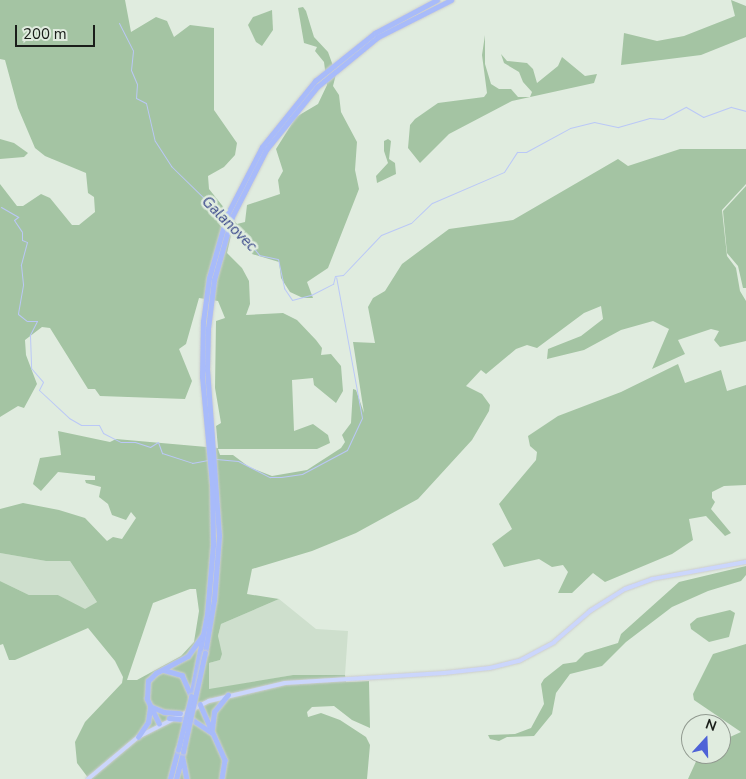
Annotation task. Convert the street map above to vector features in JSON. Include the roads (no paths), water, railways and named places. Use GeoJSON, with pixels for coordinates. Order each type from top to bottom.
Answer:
{"type":"FeatureCollection","features":[{"type":"Feature","properties":{"kind":"highway"},"geometry":{"type":"LineString","coordinates":[[170,779],[181,751],[216,586],[216,515],[202,351],[209,293],[227,216],[255,163],[308,92],[340,62],[390,24],[437,0]]}},
{"type":"Feature","properties":{"kind":"highway"},"geometry":{"type":"LineString","coordinates":[[340,62],[391,29],[451,0]]}},
{"type":"Feature","properties":{"kind":"highway"},"geometry":{"type":"LineString","coordinates":[[176,779],[191,697],[203,653],[216,515]]}},
{"type":"Feature","properties":{"kind":"highway"},"geometry":{"type":"LineString","coordinates":[[159,724],[150,706],[146,686],[151,677],[160,670],[188,656],[204,632]]}},
{"type":"Feature","properties":{"kind":"highway"},"geometry":{"type":"LineString","coordinates":[[160,670],[171,670],[182,675],[191,697]]}},
{"type":"Feature","properties":{"kind":"highway"},"geometry":{"type":"LineString","coordinates":[[212,733],[214,712],[228,695]]}},
{"type":"Feature","properties":{"kind":"highway"},"geometry":{"type":"LineString","coordinates":[[200,704],[226,763],[222,779]]}},
{"type":"Feature","properties":{"kind":"highway"},"geometry":{"type":"LineString","coordinates":[[150,706],[164,712],[180,713]]}},
{"type":"Feature","properties":{"kind":"highway"},"geometry":{"type":"LineString","coordinates":[[138,737],[148,722],[150,706]]}},
{"type":"Feature","properties":{"kind":"highway"},"geometry":{"type":"LineString","coordinates":[[169,718],[193,720],[212,733]]}},
{"type":"Feature","properties":{"kind":"highway"},"geometry":{"type":"LineString","coordinates":[[181,751],[187,779]]}},
{"type":"Feature","properties":{"kind":"main road"},"geometry":{"type":"LineString","coordinates":[[88,779],[138,737],[169,718],[200,704],[228,695],[285,683],[444,673],[490,668],[519,661],[538,652],[604,600],[630,587],[652,579],[746,562]]}},
{"type":"Feature","properties":{"kind":"waterway","name":"Galanovec"},"geometry":{"type":"LineString","coordinates":[[119,23],[133,51],[131,70],[137,84],[136,98],[146,103],[155,141],[171,166],[211,205],[223,222]]}},
{"type":"Feature","properties":{"kind":"waterway","name":"Galanovec"},"geometry":{"type":"LineString","coordinates":[[226,225],[233,231],[239,230],[259,255],[278,259],[284,288],[292,300],[311,295],[333,284],[335,276],[343,275],[381,235],[411,223],[432,203],[504,172],[517,152],[526,152],[570,128],[594,122],[618,127],[649,118],[663,119],[686,107],[703,117],[731,107],[746,111]]}},
{"type":"Feature","properties":{"kind":"waterway"},"geometry":{"type":"LineString","coordinates":[[1,207],[18,217],[14,220],[22,232],[22,240],[27,242],[21,265],[23,285],[18,314],[27,321],[37,321],[30,335],[31,368],[43,382],[39,390],[69,418],[81,425],[99,425],[103,433],[121,442],[135,442],[150,447],[158,442],[162,453],[192,463],[207,460]]}},
{"type":"Feature","properties":{"kind":"waterway"},"geometry":{"type":"LineString","coordinates":[[216,459],[238,461],[270,477],[281,477],[302,474],[347,450],[362,418],[336,277]]}}]}
